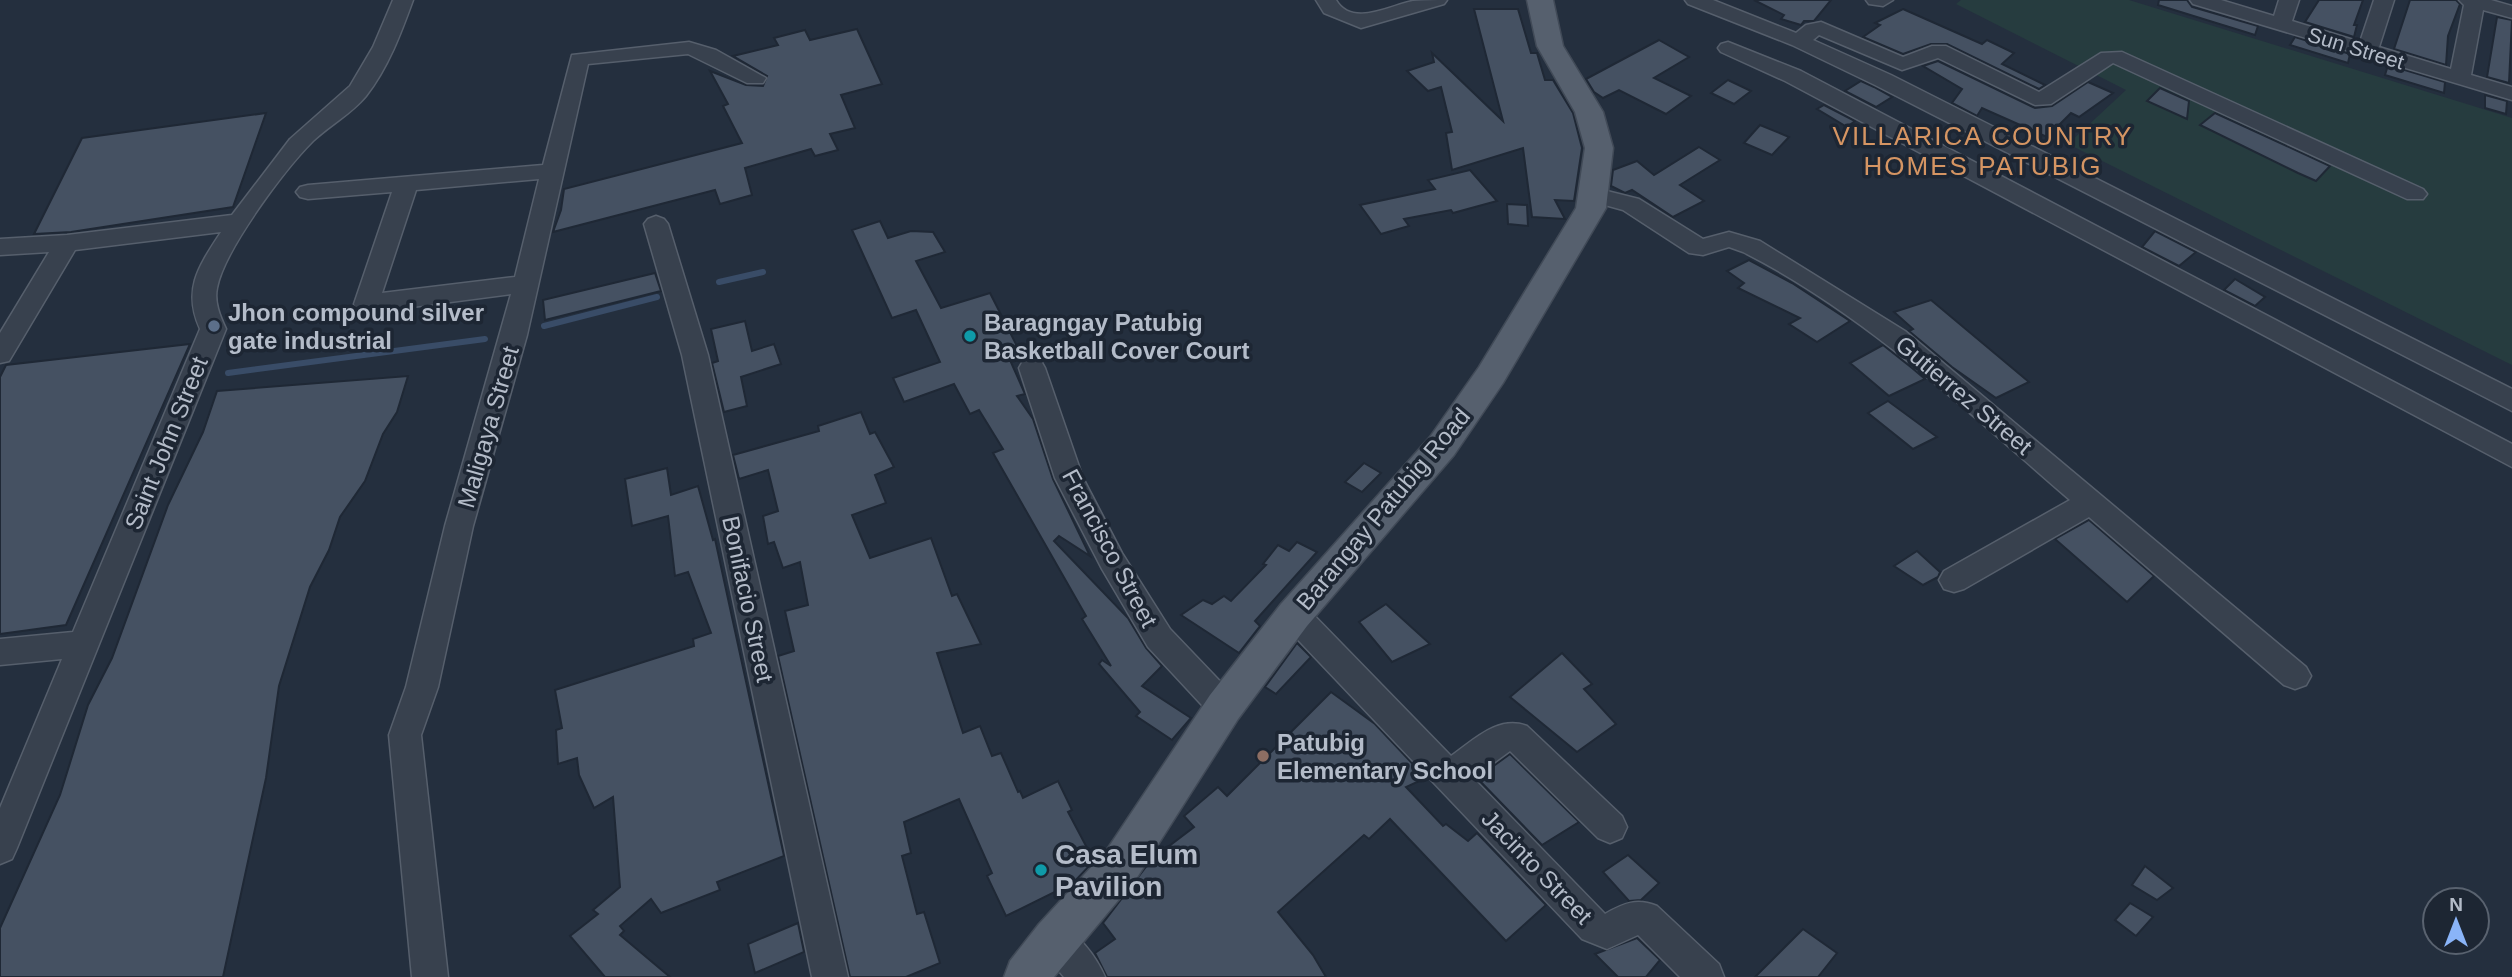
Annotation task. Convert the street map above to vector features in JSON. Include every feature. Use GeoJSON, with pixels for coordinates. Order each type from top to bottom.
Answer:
{"type":"FeatureCollection","features":[{"type":"Feature","properties":{"kind":"main road","name":"Barangay Patubig Road"},"geometry":{"type":"LineString","coordinates":[[1026,977],[1055,939],[1121,865],[1224,707],[1294,615],[1442,446],[1491,375],[1595,195],[1599,148],[1589,112],[1550,46],[1540,0]]}},
{"type":"Feature","properties":{"kind":"street","name":"Saint John Street"},"geometry":{"type":"LineString","coordinates":[[0,848],[212,328],[204,310],[205,284],[240,222],[299,144],[333,116],[360,88],[386,46],[403,0]]}},
{"type":"Feature","properties":{"kind":"street"},"geometry":{"type":"LineString","coordinates":[[1326,0],[1331,9],[1361,22],[1437,0]]}},
{"type":"Feature","properties":{"kind":"street"},"geometry":{"type":"LineString","coordinates":[[1695,0],[1828,54],[2512,401]]}},
{"type":"Feature","properties":{"kind":"street"},"geometry":{"type":"LineString","coordinates":[[1876,0],[1883,0]]}},
{"type":"Feature","properties":{"kind":"street"},"geometry":{"type":"LineString","coordinates":[[2281,25],[2290,0]]}},
{"type":"Feature","properties":{"kind":"street"},"geometry":{"type":"LineString","coordinates":[[2367,51],[2384,0]]}},
{"type":"Feature","properties":{"kind":"street","name":"Sun Street"},"geometry":{"type":"LineString","coordinates":[[2206,1],[2512,94]]}},
{"type":"Feature","properties":{"kind":"street"},"geometry":{"type":"LineString","coordinates":[[2459,79],[2472,1],[2512,12]]}},
{"type":"Feature","properties":{"kind":"street"},"geometry":{"type":"LineString","coordinates":[[1799,41],[1813,29],[1821,28],[1902,64],[1939,50],[2035,99],[2043,99],[2108,57],[2115,56],[2415,194]]}},
{"type":"Feature","properties":{"kind":"street","name":"Maligaya Street"},"geometry":{"type":"LineString","coordinates":[[430,977],[405,734],[422,687],[459,526],[526,284],[579,59],[689,48],[755,78]]}},
{"type":"Feature","properties":{"kind":"street"},"geometry":{"type":"LineString","coordinates":[[1728,48],[1793,76],[2512,457]]}},
{"type":"Feature","properties":{"kind":"street"},"geometry":{"type":"LineString","coordinates":[[1793,76],[1828,54]]}},
{"type":"Feature","properties":{"kind":"street"},"geometry":{"type":"LineString","coordinates":[[308,192],[554,171]]}},
{"type":"Feature","properties":{"kind":"street"},"geometry":{"type":"LineString","coordinates":[[406,184],[366,304],[526,284]]}},
{"type":"Feature","properties":{"kind":"street","name":"Gutierrez Street"},"geometry":{"type":"LineString","coordinates":[[1595,195],[1631,204],[1698,247],[1732,239],[1787,267],[1909,347],[2295,676]]}},
{"type":"Feature","properties":{"kind":"street"},"geometry":{"type":"LineString","coordinates":[[0,247],[67,243],[240,222]]}},
{"type":"Feature","properties":{"kind":"street","name":"Bonifacio Street"},"geometry":{"type":"LineString","coordinates":[[656,224],[695,355],[830,977]]}},
{"type":"Feature","properties":{"kind":"street"},"geometry":{"type":"LineString","coordinates":[[0,354],[67,243]]}},
{"type":"Feature","properties":{"kind":"street"},"geometry":{"type":"LineString","coordinates":[[2188,285],[2226,255]]}},
{"type":"Feature","properties":{"kind":"street","name":"Francisco Street"},"geometry":{"type":"LineString","coordinates":[[1032,368],[1069,478],[1112,561],[1159,638],[1224,707]]}},
{"type":"Feature","properties":{"kind":"street"},"geometry":{"type":"LineString","coordinates":[[1954,580],[2091,502]]}},
{"type":"Feature","properties":{"kind":"street","name":"Jacinto Street"},"geometry":{"type":"LineString","coordinates":[[1294,615],[1594,927],[1607,932],[1632,918],[1645,918],[1706,977]]}},
{"type":"Feature","properties":{"kind":"street"},"geometry":{"type":"LineString","coordinates":[[0,652],[84,644]]}},
{"type":"Feature","properties":{"kind":"street"},"geometry":{"type":"LineString","coordinates":[[1448,777],[1503,738],[1516,736],[1610,827]]}},
{"type":"Feature","properties":{"kind":"street"},"geometry":{"type":"LineString","coordinates":[[1055,939],[1087,977]]}},
{"type":"Feature","properties":{"kind":"green space"},"geometry":{"type":"Polygon","coordinates":[[[1961,0],[2129,0],[2512,118],[2512,365],[2068,144],[2126,90],[1956,4],[1961,0]]]}},
{"type":"Feature","properties":{"kind":"building"},"geometry":{"type":"Polygon","coordinates":[[[1754,0],[1831,0],[1814,21],[1804,21],[1801,25],[1781,19],[1784,15],[1754,0]]]}},
{"type":"Feature","properties":{"kind":"building"},"geometry":{"type":"Polygon","coordinates":[[[2159,0],[2187,0],[2192,7],[2258,26],[2255,35],[2158,5],[2159,0]]]}},
{"type":"Feature","properties":{"kind":"building"},"geometry":{"type":"Polygon","coordinates":[[[2319,0],[2363,0],[2354,25],[2357,25],[2354,37],[2305,22],[2319,0]]]}},
{"type":"Feature","properties":{"kind":"building"},"geometry":{"type":"Polygon","coordinates":[[[2410,0],[2456,0],[2460,4],[2448,36],[2446,65],[2394,49],[2410,0]]]}},
{"type":"Feature","properties":{"kind":"building"},"geometry":{"type":"Polygon","coordinates":[[[1474,9],[1518,9],[1531,53],[1537,53],[1545,80],[1553,80],[1573,113],[1582,148],[1574,201],[1555,200],[1565,219],[1532,217],[1523,148],[1452,170],[1446,133],[1452,132],[1441,87],[1428,91],[1407,71],[1434,62],[1432,53],[1503,121],[1474,9]]]}},
{"type":"Feature","properties":{"kind":"building"},"geometry":{"type":"Polygon","coordinates":[[[1903,9],[1982,44],[1987,40],[2014,53],[2002,64],[2045,85],[2039,89],[1947,44],[1931,44],[1903,54],[1863,37],[1880,25],[1875,23],[1903,9]]]}},
{"type":"Feature","properties":{"kind":"building"},"geometry":{"type":"Polygon","coordinates":[[[2497,17],[2512,20],[2509,83],[2487,77],[2497,17]]]}},
{"type":"Feature","properties":{"kind":"building"},"geometry":{"type":"Polygon","coordinates":[[[857,29],[882,84],[841,95],[855,128],[830,134],[838,150],[815,156],[811,149],[745,168],[752,195],[720,204],[715,190],[553,232],[561,210],[564,189],[742,143],[723,106],[728,104],[710,71],[746,85],[763,86],[767,76],[733,56],[778,45],[774,38],[805,30],[810,40],[857,29]]]}},
{"type":"Feature","properties":{"kind":"building"},"geometry":{"type":"Polygon","coordinates":[[[2295,37],[2350,54],[2348,63],[2290,45],[2295,37]]]}},
{"type":"Feature","properties":{"kind":"building"},"geometry":{"type":"Polygon","coordinates":[[[1659,40],[1689,57],[1654,78],[1691,96],[1666,114],[1619,90],[1603,98],[1594,92],[1586,79],[1659,40]]]}},
{"type":"Feature","properties":{"kind":"building"},"geometry":{"type":"Polygon","coordinates":[[[1938,61],[2035,108],[2052,106],[2088,82],[2113,93],[2079,117],[2071,113],[2047,137],[1982,108],[1977,116],[1952,103],[1962,89],[1923,66],[1938,61]]]}},
{"type":"Feature","properties":{"kind":"building"},"geometry":{"type":"Polygon","coordinates":[[[2388,65],[2445,82],[2444,93],[2385,75],[2388,65]]]}},
{"type":"Feature","properties":{"kind":"building"},"geometry":{"type":"Polygon","coordinates":[[[1728,80],[1751,91],[1734,104],[1711,93],[1728,80]]]}},
{"type":"Feature","properties":{"kind":"building"},"geometry":{"type":"Polygon","coordinates":[[[1861,81],[1892,97],[1876,107],[1845,91],[1861,81]]]}},
{"type":"Feature","properties":{"kind":"building"},"geometry":{"type":"Polygon","coordinates":[[[2160,88],[2189,101],[2187,119],[2147,101],[2160,88]]]}},
{"type":"Feature","properties":{"kind":"building"},"geometry":{"type":"Polygon","coordinates":[[[2485,95],[2507,101],[2506,114],[2485,108],[2485,95]]]}},
{"type":"Feature","properties":{"kind":"building"},"geometry":{"type":"Polygon","coordinates":[[[1824,105],[1855,121],[1847,127],[1817,109],[1824,105]]]}},
{"type":"Feature","properties":{"kind":"building"},"geometry":{"type":"Polygon","coordinates":[[[266,113],[233,207],[71,232],[34,234],[82,138],[266,113]]]}},
{"type":"Feature","properties":{"kind":"building"},"geometry":{"type":"Polygon","coordinates":[[[2215,113],[2330,166],[2316,181],[2298,173],[2200,125],[2215,113]]]}},
{"type":"Feature","properties":{"kind":"building"},"geometry":{"type":"Polygon","coordinates":[[[1760,125],[1789,137],[1772,155],[1744,143],[1760,125]]]}},
{"type":"Feature","properties":{"kind":"building"},"geometry":{"type":"Polygon","coordinates":[[[1699,147],[1720,160],[1680,185],[1704,201],[1673,217],[1632,190],[1625,193],[1611,186],[1613,170],[1637,161],[1654,175],[1699,147]]]}},
{"type":"Feature","properties":{"kind":"building"},"geometry":{"type":"Polygon","coordinates":[[[1470,170],[1497,201],[1453,213],[1451,210],[1404,219],[1409,226],[1381,234],[1360,205],[1435,189],[1428,180],[1470,170]]]}},
{"type":"Feature","properties":{"kind":"building"},"geometry":{"type":"Polygon","coordinates":[[[1507,204],[1527,205],[1528,226],[1508,224],[1507,204]]]}},
{"type":"Feature","properties":{"kind":"building"},"geometry":{"type":"Polygon","coordinates":[[[880,221],[888,238],[911,231],[933,232],[945,252],[916,261],[941,308],[990,293],[1022,356],[1010,360],[1025,394],[1017,396],[1033,419],[1053,479],[1090,556],[1059,536],[1054,541],[1128,618],[1146,648],[1162,666],[1142,686],[1191,718],[1172,740],[1136,716],[1140,712],[1099,664],[1102,660],[1111,666],[1082,619],[1086,616],[993,453],[1003,449],[979,410],[970,414],[954,384],[904,402],[893,378],[940,362],[916,310],[892,318],[852,230],[880,221]]]}},
{"type":"Feature","properties":{"kind":"building"},"geometry":{"type":"Polygon","coordinates":[[[2155,231],[2196,252],[2179,266],[2142,247],[2155,231]]]}},
{"type":"Feature","properties":{"kind":"building"},"geometry":{"type":"Polygon","coordinates":[[[1749,260],[1792,283],[1850,321],[1817,342],[1789,324],[1800,318],[1738,288],[1744,283],[1727,271],[1749,260]]]}},
{"type":"Feature","properties":{"kind":"building"},"geometry":{"type":"Polygon","coordinates":[[[655,273],[661,291],[545,320],[543,300],[655,273]]]}},
{"type":"Feature","properties":{"kind":"building"},"geometry":{"type":"Polygon","coordinates":[[[2235,279],[2265,297],[2255,306],[2224,290],[2235,279]]]}},
{"type":"Feature","properties":{"kind":"building"},"geometry":{"type":"Polygon","coordinates":[[[1931,300],[2029,382],[1996,398],[1952,367],[1909,331],[1913,329],[1894,312],[1931,300]]]}},
{"type":"Feature","properties":{"kind":"building"},"geometry":{"type":"Polygon","coordinates":[[[745,321],[752,351],[774,344],[781,364],[741,377],[747,406],[724,412],[712,363],[718,361],[711,329],[745,321]]]}},
{"type":"Feature","properties":{"kind":"building"},"geometry":{"type":"Polygon","coordinates":[[[190,344],[66,625],[0,634],[0,377],[6,365],[190,344]]]}},
{"type":"Feature","properties":{"kind":"building"},"geometry":{"type":"Polygon","coordinates":[[[1883,345],[1925,379],[1889,396],[1850,363],[1883,345]]]}},
{"type":"Feature","properties":{"kind":"building"},"geometry":{"type":"Polygon","coordinates":[[[408,376],[397,412],[383,434],[365,481],[340,517],[329,550],[310,587],[279,686],[266,778],[223,977],[0,977],[0,928],[60,795],[88,705],[112,658],[168,505],[203,432],[217,391],[408,376]]]}},
{"type":"Feature","properties":{"kind":"building"},"geometry":{"type":"Polygon","coordinates":[[[1888,401],[1937,437],[1913,449],[1868,413],[1888,401]]]}},
{"type":"Feature","properties":{"kind":"building"},"geometry":{"type":"Polygon","coordinates":[[[861,412],[870,434],[875,432],[894,467],[875,475],[886,503],[852,515],[870,558],[931,538],[952,596],[957,594],[981,644],[937,653],[963,733],[980,726],[992,756],[1001,753],[1023,798],[1058,781],[1072,810],[1068,812],[1094,861],[1073,883],[1006,916],[987,876],[992,873],[959,799],[904,822],[911,853],[902,856],[917,914],[924,912],[940,963],[906,977],[850,977],[778,656],[794,651],[785,611],[808,605],[800,562],[783,568],[774,542],[768,544],[763,516],[778,511],[768,470],[739,479],[733,455],[819,431],[818,426],[861,412]]]}},
{"type":"Feature","properties":{"kind":"building"},"geometry":{"type":"Polygon","coordinates":[[[1364,463],[1381,473],[1362,492],[1345,482],[1364,463]]]}},
{"type":"Feature","properties":{"kind":"building"},"geometry":{"type":"Polygon","coordinates":[[[667,468],[671,495],[698,486],[713,540],[715,539],[784,856],[717,882],[720,890],[661,913],[651,899],[620,926],[624,931],[620,935],[670,977],[605,977],[570,936],[598,914],[593,910],[620,887],[613,797],[594,808],[579,775],[577,758],[558,764],[556,730],[562,728],[555,690],[694,646],[693,639],[711,633],[688,572],[675,576],[668,516],[632,526],[625,479],[667,468]]]}},
{"type":"Feature","properties":{"kind":"building"},"geometry":{"type":"Polygon","coordinates":[[[2089,520],[2154,576],[2127,602],[2055,539],[2089,520]]]}},
{"type":"Feature","properties":{"kind":"building"},"geometry":{"type":"Polygon","coordinates":[[[1297,542],[1317,552],[1255,621],[1260,626],[1239,653],[1181,615],[1203,600],[1212,604],[1224,596],[1231,601],[1266,565],[1263,564],[1278,545],[1289,551],[1297,542]]]}},
{"type":"Feature","properties":{"kind":"building"},"geometry":{"type":"Polygon","coordinates":[[[1917,551],[1940,572],[1938,577],[1923,585],[1894,566],[1917,551]]]}},
{"type":"Feature","properties":{"kind":"building"},"geometry":{"type":"Polygon","coordinates":[[[1386,604],[1430,644],[1392,662],[1359,622],[1386,604]]]}},
{"type":"Feature","properties":{"kind":"building"},"geometry":{"type":"Polygon","coordinates":[[[1297,643],[1311,657],[1276,694],[1265,687],[1297,643]]]}},
{"type":"Feature","properties":{"kind":"building"},"geometry":{"type":"Polygon","coordinates":[[[1562,653],[1592,684],[1584,689],[1616,724],[1577,752],[1510,697],[1562,653]]]}},
{"type":"Feature","properties":{"kind":"building"},"geometry":{"type":"Polygon","coordinates":[[[1331,692],[1375,724],[1426,778],[1406,787],[1443,826],[1446,824],[1468,841],[1477,833],[1546,905],[1506,941],[1390,819],[1369,839],[1364,835],[1278,912],[1313,955],[1326,977],[1107,977],[1095,953],[1115,939],[1103,923],[1152,859],[1194,827],[1184,816],[1218,787],[1227,796],[1331,692]]]}},
{"type":"Feature","properties":{"kind":"building"},"geometry":{"type":"Polygon","coordinates":[[[1510,754],[1579,822],[1542,845],[1477,778],[1510,754]]]}},
{"type":"Feature","properties":{"kind":"building"},"geometry":{"type":"Polygon","coordinates":[[[1628,855],[1659,883],[1641,900],[1629,901],[1603,872],[1628,855]]]}},
{"type":"Feature","properties":{"kind":"building"},"geometry":{"type":"Polygon","coordinates":[[[2145,866],[2173,888],[2157,900],[2132,885],[2145,866]]]}},
{"type":"Feature","properties":{"kind":"building"},"geometry":{"type":"Polygon","coordinates":[[[2130,903],[2153,917],[2136,936],[2115,920],[2130,903]]]}},
{"type":"Feature","properties":{"kind":"building"},"geometry":{"type":"Polygon","coordinates":[[[798,923],[804,952],[755,973],[748,944],[798,923]]]}},
{"type":"Feature","properties":{"kind":"building"},"geometry":{"type":"Polygon","coordinates":[[[1803,929],[1837,953],[1818,977],[1755,977],[1803,929]]]}},
{"type":"Feature","properties":{"kind":"building"},"geometry":{"type":"Polygon","coordinates":[[[1637,938],[1660,960],[1646,977],[1618,977],[1595,954],[1637,938]]]}},
{"type":"Feature","properties":{"kind":"waterway"},"geometry":{"type":"LineString","coordinates":[[719,282],[763,272]]}},
{"type":"Feature","properties":{"kind":"waterway"},"geometry":{"type":"LineString","coordinates":[[544,326],[657,297]]}},
{"type":"Feature","properties":{"kind":"waterway"},"geometry":{"type":"LineString","coordinates":[[228,373],[485,339]]}},
{"type":"Feature","properties":{"kind":"place","name":"Jhon compound silver gate industrial"},"geometry":{"type":"Point","coordinates":[214,326]}},
{"type":"Feature","properties":{"kind":"place","name":"Baragngay Patubig Basketball Cover Court"},"geometry":{"type":"Point","coordinates":[970,336]}},
{"type":"Feature","properties":{"kind":"place","name":"Patubig Elementary School"},"geometry":{"type":"Point","coordinates":[1263,756]}},
{"type":"Feature","properties":{"kind":"place","name":"Casa Elum Pavilion"},"geometry":{"type":"Point","coordinates":[1041,870]}},
{"type":"Feature","properties":{"kind":"district","name":"VILLARICA COUNTRY HOMES PATUBIG"},"geometry":{"type":"Point","coordinates":[1983,151]}}]}
